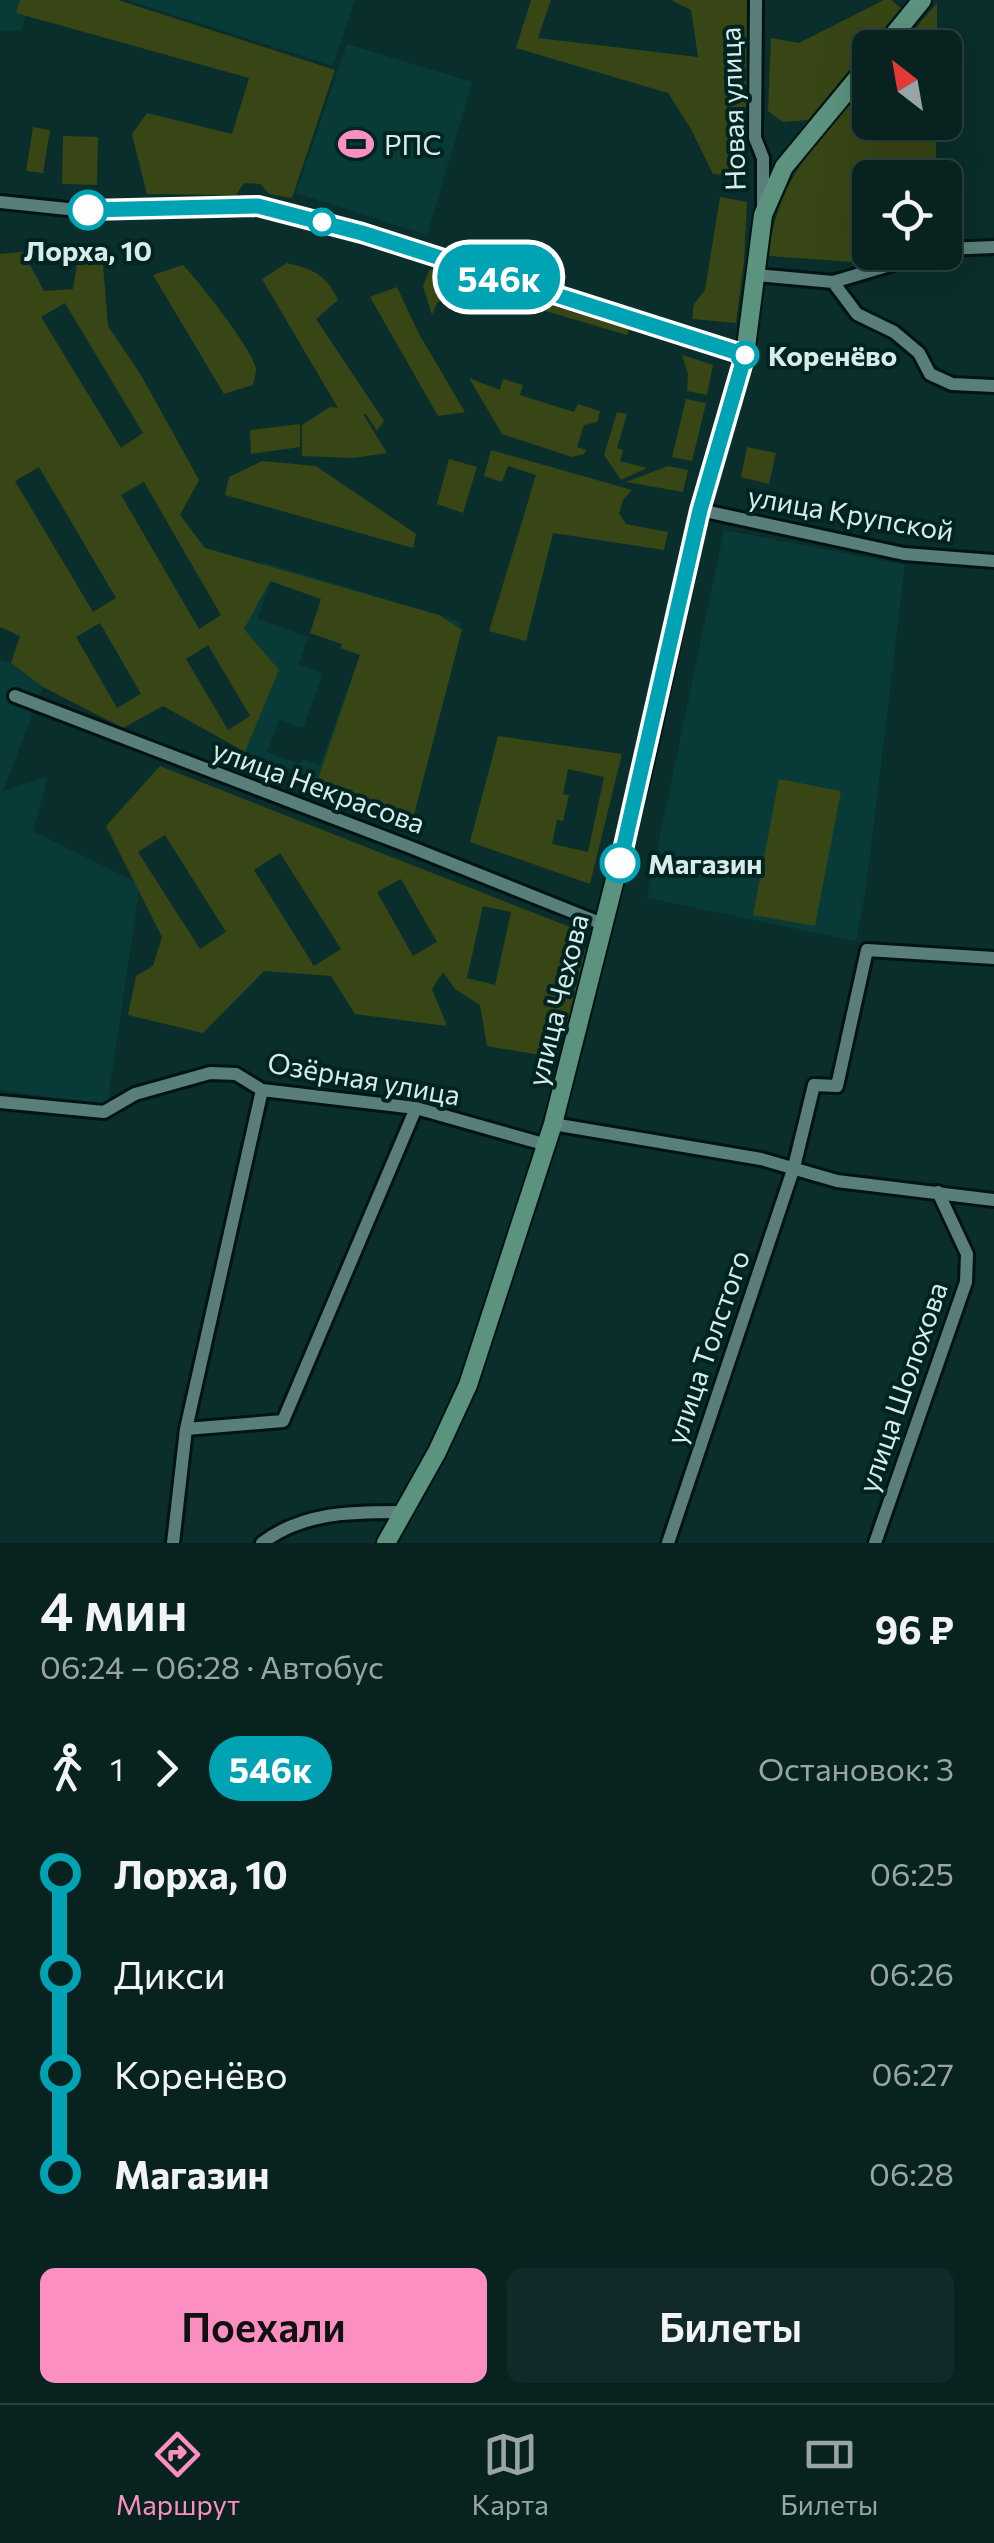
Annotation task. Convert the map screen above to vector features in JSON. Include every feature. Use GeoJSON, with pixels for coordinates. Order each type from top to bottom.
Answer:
{"type":"FeatureCollection","features":[{"type":"Feature","properties":{"kind":"main road"},"geometry":{"type":"LineString","coordinates":[[898,30],[922,0]]}},
{"type":"Feature","properties":{"kind":"main road","name":"Новая улица"},"geometry":{"type":"LineString","coordinates":[[756,274],[763,215],[784,166],[852,85]]}},
{"type":"Feature","properties":{"kind":"main road","name":"улица Чехова"},"geometry":{"type":"LineString","coordinates":[[386,1543],[468,1385],[547,1145],[605,925],[700,510],[745,355],[756,274]]}},
{"type":"Feature","properties":{"kind":"street","name":"Новая улица"},"geometry":{"type":"LineString","coordinates":[[756,0],[756,138],[762,158],[763,215]]}},
{"type":"Feature","properties":{"kind":"street"},"geometry":{"type":"LineString","coordinates":[[762,158],[774,168],[784,166]]}},
{"type":"Feature","properties":{"kind":"street"},"geometry":{"type":"LineString","coordinates":[[0,202],[87,210],[258,206],[362,233],[745,355]]}},
{"type":"Feature","properties":{"kind":"street"},"geometry":{"type":"LineString","coordinates":[[962,249],[994,248]]}},
{"type":"Feature","properties":{"kind":"street"},"geometry":{"type":"LineString","coordinates":[[756,274],[833,282],[873,270]]}},
{"type":"Feature","properties":{"kind":"street"},"geometry":{"type":"LineString","coordinates":[[833,282],[857,314],[894,332],[919,352],[930,374],[952,384],[994,386]]}},
{"type":"Feature","properties":{"kind":"street","name":"улица Крупской"},"geometry":{"type":"LineString","coordinates":[[700,510],[904,554],[994,561]]}},
{"type":"Feature","properties":{"kind":"street","name":"улица Некрасова"},"geometry":{"type":"LineString","coordinates":[[15,696],[605,925]]}},
{"type":"Feature","properties":{"kind":"street","name":"улица Толстого"},"geometry":{"type":"LineString","coordinates":[[668,1543],[794,1167],[814,1085],[837,1086],[867,950],[994,958]]}},
{"type":"Feature","properties":{"kind":"street","name":"Озёрная улица"},"geometry":{"type":"LineString","coordinates":[[0,1102],[104,1112],[135,1094],[210,1073],[236,1074],[262,1090],[416,1108],[547,1145]]}},
{"type":"Feature","properties":{"kind":"street"},"geometry":{"type":"LineString","coordinates":[[173,1543],[186,1430],[262,1090]]}},
{"type":"Feature","properties":{"kind":"street"},"geometry":{"type":"LineString","coordinates":[[186,1430],[284,1421],[416,1108]]}},
{"type":"Feature","properties":{"kind":"street"},"geometry":{"type":"LineString","coordinates":[[553,1124],[794,1167],[837,1181],[994,1200]]}},
{"type":"Feature","properties":{"kind":"street","name":"улица Шолохова"},"geometry":{"type":"LineString","coordinates":[[875,1543],[966,1282],[967,1254],[938,1192]]}},
{"type":"Feature","properties":{"kind":"street"},"geometry":{"type":"LineString","coordinates":[[262,1543],[304,1521],[337,1512],[404,1512]]}},
{"type":"Feature","properties":{"kind":"shaded area"},"geometry":{"type":"Polygon","coordinates":[[[0,0],[31,0],[21,30],[0,31],[0,0]]]}},
{"type":"Feature","properties":{"kind":"shaded area"},"geometry":{"type":"Polygon","coordinates":[[[127,0],[355,0],[333,66],[127,0]]]}},
{"type":"Feature","properties":{"kind":"shaded area"},"geometry":{"type":"Polygon","coordinates":[[[347,44],[472,82],[427,235],[296,193],[347,44]]]}},
{"type":"Feature","properties":{"kind":"shaded area"},"geometry":{"type":"Polygon","coordinates":[[[724,530],[905,565],[866,888],[856,941],[647,898],[724,530]]]}},
{"type":"Feature","properties":{"kind":"shaded area"},"geometry":{"type":"Polygon","coordinates":[[[263,562],[461,622],[403,814],[245,752],[279,670],[244,629],[263,562]],[[271,581],[257,619],[308,637],[299,664],[323,673],[303,728],[279,720],[267,752],[300,764],[302,759],[320,765],[360,655],[310,633],[322,599],[271,581]]]}},
{"type":"Feature","properties":{"kind":"shaded area"},"geometry":{"type":"Polygon","coordinates":[[[0,660],[11,663],[43,687],[3,791],[48,776],[33,831],[140,884],[107,1106],[0,1090],[0,660]]]}},
{"type":"Feature","properties":{"kind":"green space"},"geometry":{"type":"Polygon","coordinates":[[[20,0],[118,0],[335,70],[292,198],[269,194],[261,184],[244,183],[236,195],[147,194],[132,134],[147,113],[232,134],[249,78],[16,13],[20,0]]]}},
{"type":"Feature","properties":{"kind":"green space"},"geometry":{"type":"Polygon","coordinates":[[[531,0],[551,0],[538,38],[698,57],[691,10],[671,0],[747,0],[747,176],[713,174],[668,93],[516,48],[531,0]]]}},
{"type":"Feature","properties":{"kind":"green space"},"geometry":{"type":"Polygon","coordinates":[[[884,0],[901,8],[883,30],[852,30],[852,67],[808,120],[783,122],[768,111],[771,38],[799,43],[884,0]]]}},
{"type":"Feature","properties":{"kind":"green space"},"geometry":{"type":"Polygon","coordinates":[[[937,3],[937,30],[914,30],[937,3]]]}},
{"type":"Feature","properties":{"kind":"green space"},"geometry":{"type":"Polygon","coordinates":[[[852,102],[852,140],[936,140],[936,160],[852,160],[852,262],[769,256],[781,203],[818,141],[852,102]]]}},
{"type":"Feature","properties":{"kind":"green space"},"geometry":{"type":"Polygon","coordinates":[[[33,127],[50,130],[43,173],[26,171],[33,127]]]}},
{"type":"Feature","properties":{"kind":"green space"},"geometry":{"type":"Polygon","coordinates":[[[63,136],[98,137],[97,185],[62,184],[63,136]]]}},
{"type":"Feature","properties":{"kind":"green space"},"geometry":{"type":"Polygon","coordinates":[[[720,197],[747,202],[736,323],[692,319],[694,304],[705,290],[720,197]]]}},
{"type":"Feature","properties":{"kind":"green space"},"geometry":{"type":"Polygon","coordinates":[[[79,251],[102,253],[108,326],[141,375],[199,480],[180,515],[205,548],[439,615],[462,630],[414,815],[318,779],[360,655],[310,633],[321,599],[270,581],[244,629],[279,670],[245,752],[163,706],[123,728],[43,687],[11,663],[20,636],[0,627],[0,254],[23,252],[44,291],[73,289],[79,251]],[[65,303],[41,317],[121,448],[143,433],[65,303]],[[39,467],[15,481],[93,612],[116,598],[39,467]],[[144,482],[121,495],[199,629],[221,615],[144,482]],[[100,623],[76,637],[117,708],[141,694],[100,623]],[[208,645],[186,659],[228,730],[250,716],[208,645]]]}},
{"type":"Feature","properties":{"kind":"green space"},"geometry":{"type":"Polygon","coordinates":[[[287,263],[318,274],[334,291],[338,300],[316,319],[384,421],[377,431],[363,414],[387,453],[352,458],[302,456],[302,425],[330,407],[338,408],[262,279],[287,263]]]}},
{"type":"Feature","properties":{"kind":"green space"},"geometry":{"type":"Polygon","coordinates":[[[183,265],[246,347],[256,369],[253,385],[224,394],[153,275],[183,265]]]}},
{"type":"Feature","properties":{"kind":"green space"},"geometry":{"type":"Polygon","coordinates":[[[430,269],[629,329],[627,335],[460,286],[437,303],[432,315],[423,286],[430,269]]]}},
{"type":"Feature","properties":{"kind":"green space"},"geometry":{"type":"Polygon","coordinates":[[[397,287],[419,334],[465,412],[438,416],[370,297],[397,287]]]}},
{"type":"Feature","properties":{"kind":"green space"},"geometry":{"type":"Polygon","coordinates":[[[682,355],[713,365],[707,395],[687,391],[688,374],[682,355]]]}},
{"type":"Feature","properties":{"kind":"green space"},"geometry":{"type":"Polygon","coordinates":[[[469,378],[500,390],[503,379],[523,385],[520,395],[574,412],[578,404],[600,411],[597,422],[584,425],[577,447],[586,450],[584,454],[572,457],[502,434],[469,378]]]}},
{"type":"Feature","properties":{"kind":"green space"},"geometry":{"type":"Polygon","coordinates":[[[686,399],[706,403],[692,461],[672,457],[686,399]]]}},
{"type":"Feature","properties":{"kind":"green space"},"geometry":{"type":"Polygon","coordinates":[[[617,412],[627,414],[617,448],[623,450],[620,461],[647,468],[621,480],[604,455],[617,412]]]}},
{"type":"Feature","properties":{"kind":"green space"},"geometry":{"type":"Polygon","coordinates":[[[300,424],[300,447],[251,454],[250,430],[300,424]]]}},
{"type":"Feature","properties":{"kind":"green space"},"geometry":{"type":"Polygon","coordinates":[[[747,447],[776,453],[769,484],[741,477],[747,447]]]}},
{"type":"Feature","properties":{"kind":"green space"},"geometry":{"type":"Polygon","coordinates":[[[491,450],[632,490],[619,513],[626,524],[668,532],[664,550],[553,533],[526,641],[489,631],[536,475],[508,466],[502,482],[484,476],[491,450]]]}},
{"type":"Feature","properties":{"kind":"green space"},"geometry":{"type":"Polygon","coordinates":[[[449,459],[477,467],[463,513],[437,504],[449,459]]]}},
{"type":"Feature","properties":{"kind":"green space"},"geometry":{"type":"Polygon","coordinates":[[[262,461],[316,466],[416,534],[413,548],[225,495],[229,477],[262,461]]]}},
{"type":"Feature","properties":{"kind":"green space"},"geometry":{"type":"Polygon","coordinates":[[[668,466],[688,470],[683,492],[626,482],[668,466]]]}},
{"type":"Feature","properties":{"kind":"green space"},"geometry":{"type":"Polygon","coordinates":[[[498,736],[622,754],[590,884],[470,842],[498,736]],[[568,769],[563,794],[569,795],[563,821],[557,820],[552,844],[588,852],[604,777],[568,769]]]}},
{"type":"Feature","properties":{"kind":"green space"},"geometry":{"type":"Polygon","coordinates":[[[160,766],[575,929],[591,964],[563,1035],[540,1055],[487,1046],[480,1005],[455,989],[443,972],[432,989],[447,1026],[355,1014],[331,976],[264,971],[203,1033],[128,1015],[136,976],[153,966],[162,937],[106,826],[160,766]],[[165,835],[138,852],[200,949],[226,932],[165,835]],[[280,853],[254,870],[314,966],[341,949],[280,853]],[[401,879],[377,892],[413,956],[437,942],[401,879]],[[483,906],[467,978],[495,985],[511,912],[483,906]]]}},
{"type":"Feature","properties":{"kind":"green space"},"geometry":{"type":"Polygon","coordinates":[[[779,779],[841,791],[815,926],[753,915],[779,779]]]}},
{"type":"Feature","properties":{"kind":"bus line","name":"546к"},"geometry":{"type":"LineString","coordinates":[[88,210],[258,206],[362,233],[745,355],[700,510],[620,863]]}},
{"type":"Feature","properties":{"kind":"place","name":"РПС"},"geometry":{"type":"Point","coordinates":[356,144]}},
{"type":"Feature","properties":{"kind":"place","name":"Лорха, 10"},"geometry":{"type":"Point","coordinates":[88,210]}},
{"type":"Feature","properties":{"kind":"place","name":"Коренёво"},"geometry":{"type":"Point","coordinates":[745,355]}},
{"type":"Feature","properties":{"kind":"place","name":"Магазин"},"geometry":{"type":"Point","coordinates":[620,863]}}]}
